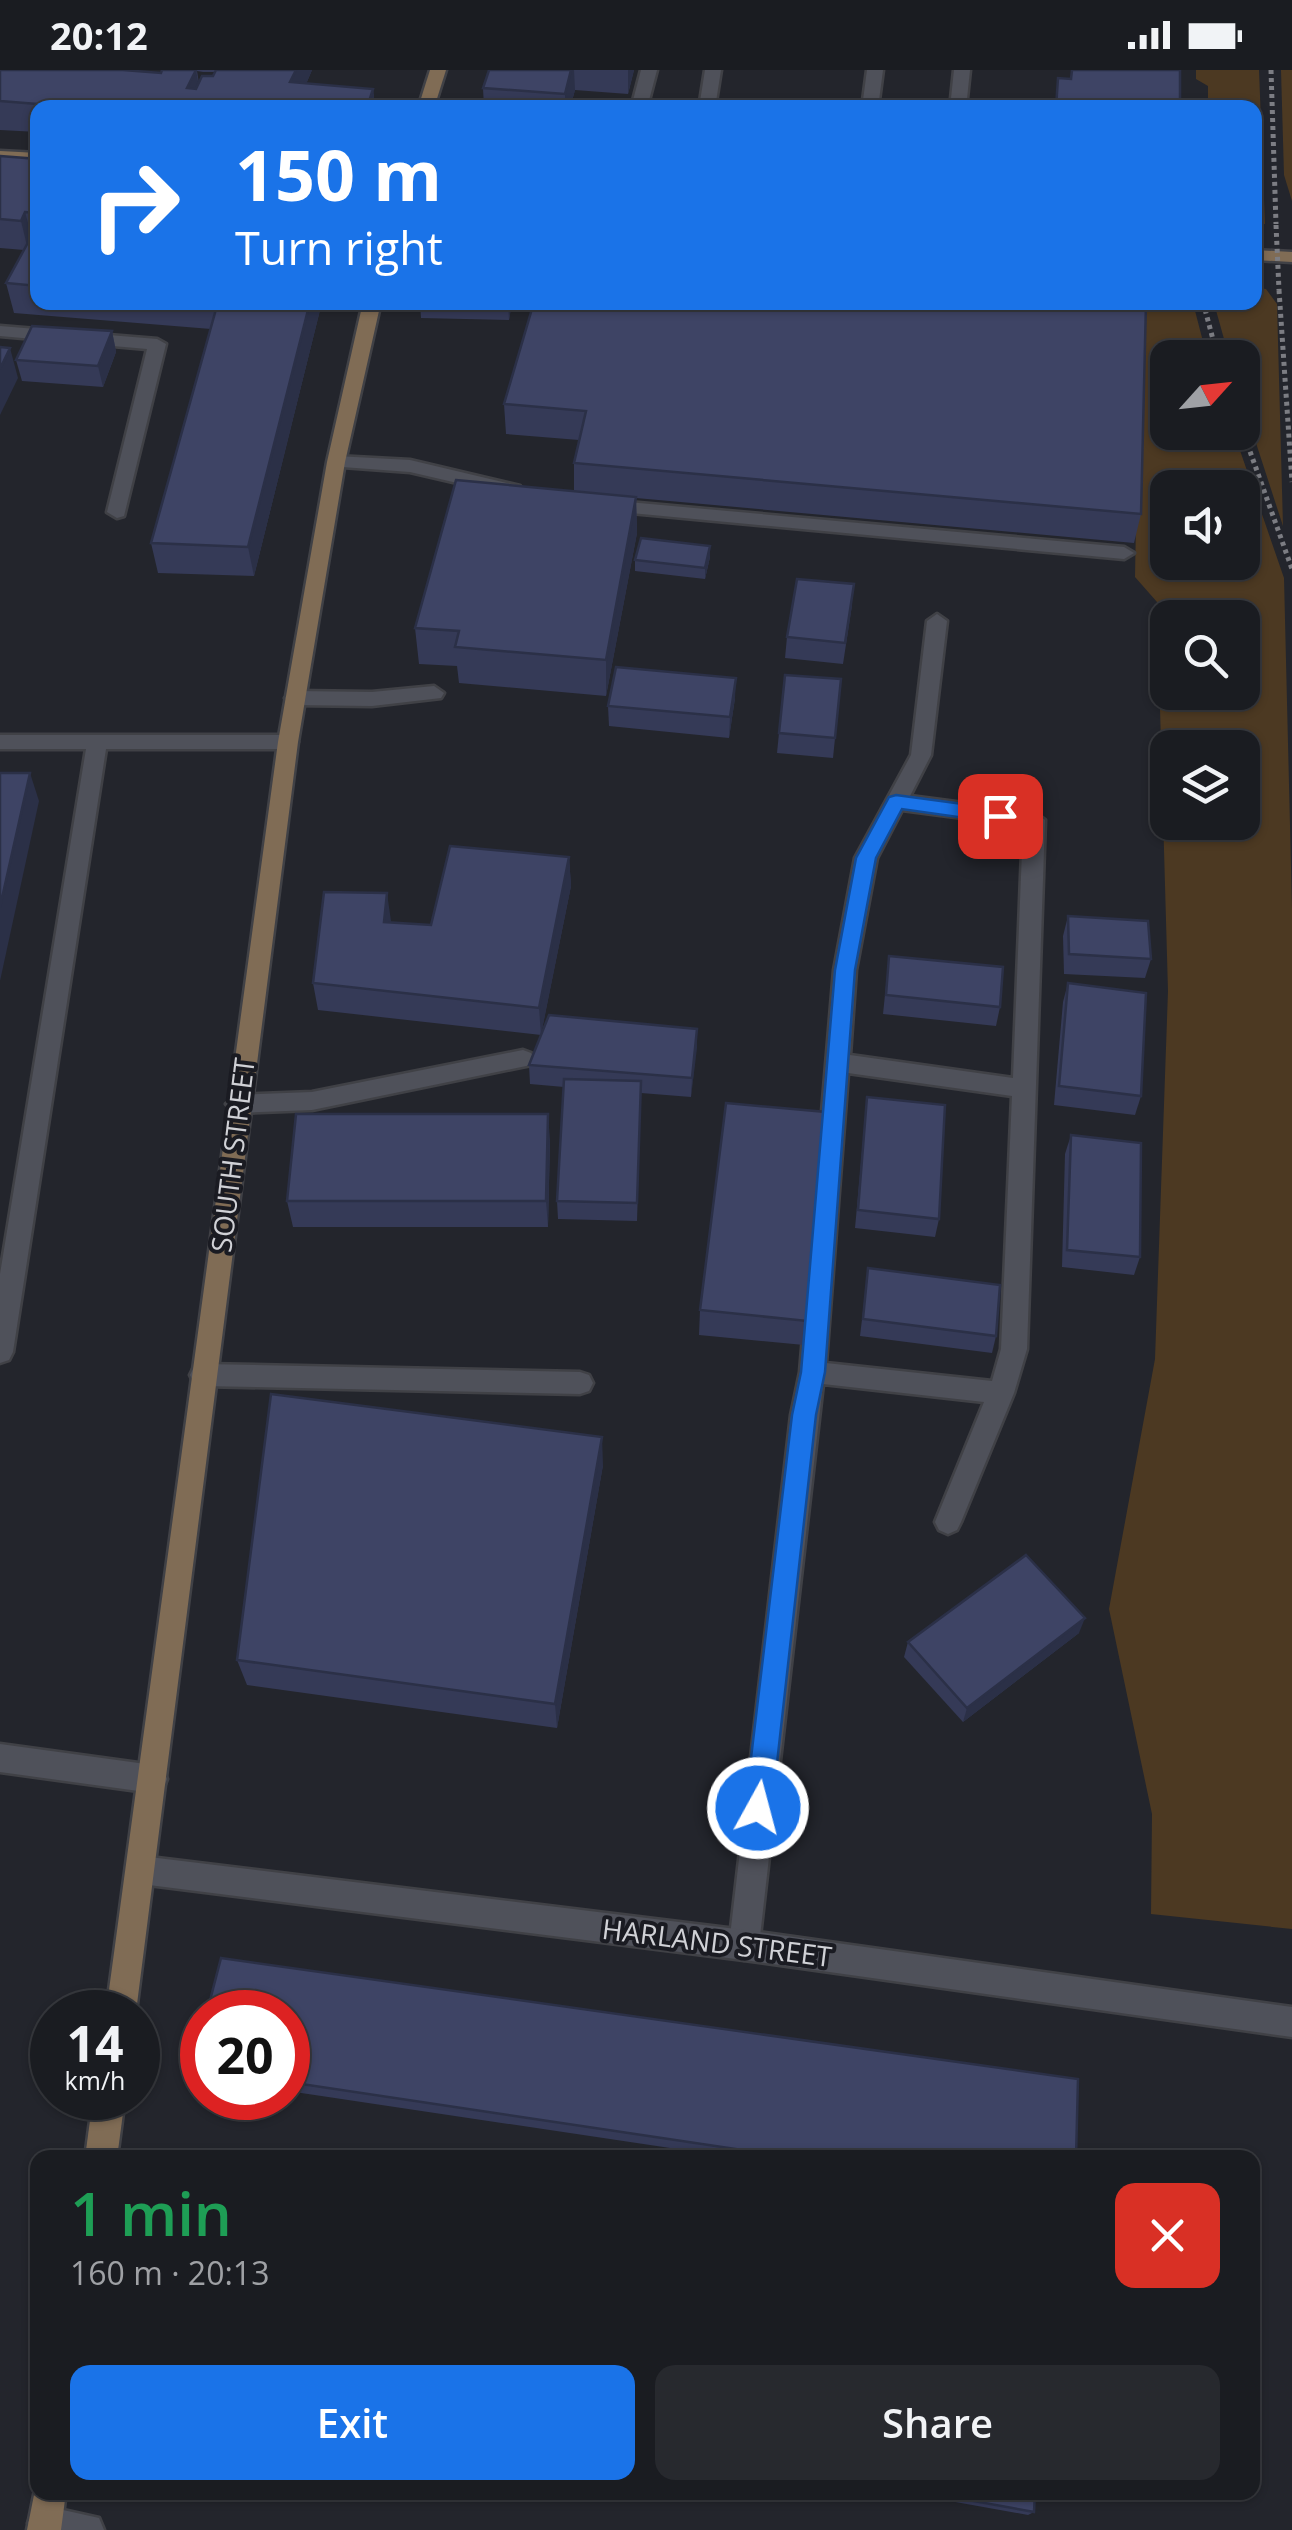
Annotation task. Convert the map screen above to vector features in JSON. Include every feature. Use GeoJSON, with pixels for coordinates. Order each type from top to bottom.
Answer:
{"type":"FeatureCollection","features":[{"type":"Feature","properties":{"kind":"street"},"geometry":{"type":"LineString","coordinates":[[429,100],[438,70]]}},
{"type":"Feature","properties":{"kind":"street"},"geometry":{"type":"LineString","coordinates":[[641,100],[649,70]]}},
{"type":"Feature","properties":{"kind":"street"},"geometry":{"type":"LineString","coordinates":[[708,100],[714,70]]}},
{"type":"Feature","properties":{"kind":"street"},"geometry":{"type":"LineString","coordinates":[[871,100],[875,70]]}},
{"type":"Feature","properties":{"kind":"street"},"geometry":{"type":"LineString","coordinates":[[959,100],[962,70]]}},
{"type":"Feature","properties":{"kind":"street"},"geometry":{"type":"LineString","coordinates":[[0,156],[30,158]]}},
{"type":"Feature","properties":{"kind":"street"},"geometry":{"type":"LineString","coordinates":[[1262,255],[1292,258]]}},
{"type":"Feature","properties":{"kind":"street","name":"SOUTH STREET"},"geometry":{"type":"LineString","coordinates":[[124,1990],[288,742],[336,462],[370,310]]}},
{"type":"Feature","properties":{"kind":"street"},"geometry":{"type":"LineString","coordinates":[[0,332],[157,344],[117,512]]}},
{"type":"Feature","properties":{"kind":"street"},"geometry":{"type":"LineString","coordinates":[[336,462],[410,466],[528,494]]}},
{"type":"Feature","properties":{"kind":"street"},"geometry":{"type":"LineString","coordinates":[[594,505],[1124,553]]}},
{"type":"Feature","properties":{"kind":"street"},"geometry":{"type":"LineString","coordinates":[[744,1945],[804,1415],[813,1372],[845,970],[866,858],[921,755],[938,621]]}},
{"type":"Feature","properties":{"kind":"street"},"geometry":{"type":"LineString","coordinates":[[295,698],[372,699],[434,693]]}},
{"type":"Feature","properties":{"kind":"street"},"geometry":{"type":"LineString","coordinates":[[0,742],[288,742]]}},
{"type":"Feature","properties":{"kind":"street"},"geometry":{"type":"LineString","coordinates":[[0,1352],[98,743]]}},
{"type":"Feature","properties":{"kind":"street"},"geometry":{"type":"LineString","coordinates":[[896,802],[1034,820],[1014,1350],[1001,1393],[948,1522]]}},
{"type":"Feature","properties":{"kind":"street"},"geometry":{"type":"LineString","coordinates":[[238,1104],[312,1101],[523,1059]]}},
{"type":"Feature","properties":{"kind":"street"},"geometry":{"type":"LineString","coordinates":[[837,1062],[1024,1089]]}},
{"type":"Feature","properties":{"kind":"street"},"geometry":{"type":"LineString","coordinates":[[813,1372],[1001,1393]]}},
{"type":"Feature","properties":{"kind":"street"},"geometry":{"type":"LineString","coordinates":[[203,1375],[580,1383]]}},
{"type":"Feature","properties":{"kind":"street"},"geometry":{"type":"LineString","coordinates":[[0,1758],[154,1779]]}},
{"type":"Feature","properties":{"kind":"street","name":"HARLAND STREET"},"geometry":{"type":"LineString","coordinates":[[140,1870],[744,1945],[1292,2022]]}},
{"type":"Feature","properties":{"kind":"street"},"geometry":{"type":"LineString","coordinates":[[101,2150],[106,2120]]}},
{"type":"Feature","properties":{"kind":"street"},"geometry":{"type":"LineString","coordinates":[[46,2515],[87,2530]]}},
{"type":"Feature","properties":{"kind":"path"},"geometry":{"type":"LineString","coordinates":[[1271,70],[1279,290],[1292,482]]}},
{"type":"Feature","properties":{"kind":"path"},"geometry":{"type":"LineString","coordinates":[[1205,310],[1213,340]]}},
{"type":"Feature","properties":{"kind":"path"},"geometry":{"type":"LineString","coordinates":[[1250,450],[1292,569]]}},
{"type":"Feature","properties":{"kind":"shaded area"},"geometry":{"type":"Polygon","coordinates":[[[1196,70],[1259,70],[1260,100],[1208,100],[1208,86],[1196,79],[1196,70]]]}},
{"type":"Feature","properties":{"kind":"shaded area"},"geometry":{"type":"Polygon","coordinates":[[[1281,70],[1292,70],[1292,201],[1284,175],[1281,70]]]}},
{"type":"Feature","properties":{"kind":"shaded area"},"geometry":{"type":"Polygon","coordinates":[[[1262,147],[1265,224],[1262,224],[1262,147]]]}},
{"type":"Feature","properties":{"kind":"shaded area"},"geometry":{"type":"Polygon","coordinates":[[[1262,288],[1277,304],[1283,526],[1258,450],[1260,340],[1224,340],[1216,310],[1262,310],[1262,288]]]}},
{"type":"Feature","properties":{"kind":"shaded area"},"geometry":{"type":"Polygon","coordinates":[[[1140,310],[1195,310],[1203,340],[1150,340],[1150,450],[1240,450],[1247,470],[1150,470],[1150,580],[1260,580],[1260,508],[1284,578],[1292,908],[1292,1929],[1151,1914],[1152,1814],[1109,1609],[1155,1359],[1168,991],[1164,840],[1260,840],[1260,730],[1161,730],[1160,710],[1260,710],[1260,600],[1155,600],[1135,577],[1140,310]]]}},
{"type":"Feature","properties":{"kind":"building"},"geometry":{"type":"Polygon","coordinates":[[[0,70],[196,70],[187,88],[196,89],[202,76],[213,76],[216,70],[296,70],[290,82],[373,89],[370,100],[0,101],[0,70]]]}},
{"type":"Feature","properties":{"kind":"building"},"geometry":{"type":"Polygon","coordinates":[[[489,70],[571,70],[565,94],[483,88],[489,70]]]}},
{"type":"Feature","properties":{"kind":"building"},"geometry":{"type":"Polygon","coordinates":[[[1072,70],[1180,70],[1180,100],[1057,100],[1058,78],[1071,79],[1072,70]]]}},
{"type":"Feature","properties":{"kind":"building"},"geometry":{"type":"Polygon","coordinates":[[[0,156],[30,158],[30,212],[25,212],[21,221],[0,219],[0,156]]]}},
{"type":"Feature","properties":{"kind":"building"},"geometry":{"type":"Polygon","coordinates":[[[30,239],[30,285],[6,283],[30,239]]]}},
{"type":"Feature","properties":{"kind":"building"},"geometry":{"type":"Polygon","coordinates":[[[216,310],[308,310],[248,547],[151,543],[216,310]]]}},
{"type":"Feature","properties":{"kind":"building"},"geometry":{"type":"Polygon","coordinates":[[[532,310],[1146,310],[1141,514],[574,463],[586,411],[504,404],[532,310]]]}},
{"type":"Feature","properties":{"kind":"building"},"geometry":{"type":"Polygon","coordinates":[[[32,326],[112,331],[98,366],[16,360],[32,326]]]}},
{"type":"Feature","properties":{"kind":"building"},"geometry":{"type":"Polygon","coordinates":[[[0,347],[10,348],[0,369],[0,347]]]}},
{"type":"Feature","properties":{"kind":"building"},"geometry":{"type":"Polygon","coordinates":[[[456,480],[636,497],[606,660],[455,647],[459,631],[415,628],[456,480]]]}},
{"type":"Feature","properties":{"kind":"building"},"geometry":{"type":"Polygon","coordinates":[[[641,538],[710,546],[705,568],[635,560],[641,538]]]}},
{"type":"Feature","properties":{"kind":"building"},"geometry":{"type":"Polygon","coordinates":[[[797,579],[854,584],[845,643],[787,637],[797,579]]]}},
{"type":"Feature","properties":{"kind":"building"},"geometry":{"type":"Polygon","coordinates":[[[616,667],[736,678],[730,717],[608,706],[616,667]]]}},
{"type":"Feature","properties":{"kind":"building"},"geometry":{"type":"Polygon","coordinates":[[[785,675],[841,679],[835,738],[779,733],[785,675]]]}},
{"type":"Feature","properties":{"kind":"building"},"geometry":{"type":"Polygon","coordinates":[[[0,773],[30,773],[0,907],[0,773]]]}},
{"type":"Feature","properties":{"kind":"building"},"geometry":{"type":"Polygon","coordinates":[[[450,846],[569,857],[539,1008],[313,983],[324,892],[387,893],[384,922],[431,925],[450,846]]]}},
{"type":"Feature","properties":{"kind":"building"},"geometry":{"type":"Polygon","coordinates":[[[1068,916],[1148,921],[1151,959],[1069,954],[1068,916]]]}},
{"type":"Feature","properties":{"kind":"building"},"geometry":{"type":"Polygon","coordinates":[[[889,956],[1003,967],[1000,1007],[886,995],[889,956]]]}},
{"type":"Feature","properties":{"kind":"building"},"geometry":{"type":"Polygon","coordinates":[[[1068,983],[1146,993],[1141,1096],[1059,1086],[1068,983]]]}},
{"type":"Feature","properties":{"kind":"building"},"geometry":{"type":"Polygon","coordinates":[[[549,1015],[697,1029],[692,1078],[529,1065],[549,1015]]]}},
{"type":"Feature","properties":{"kind":"building"},"geometry":{"type":"Polygon","coordinates":[[[564,1079],[641,1081],[637,1203],[557,1201],[564,1079]]]}},
{"type":"Feature","properties":{"kind":"building"},"geometry":{"type":"Polygon","coordinates":[[[867,1097],[945,1105],[939,1219],[858,1210],[867,1097]]]}},
{"type":"Feature","properties":{"kind":"building"},"geometry":{"type":"Polygon","coordinates":[[[726,1103],[826,1112],[807,1321],[700,1310],[726,1103]]]}},
{"type":"Feature","properties":{"kind":"building"},"geometry":{"type":"Polygon","coordinates":[[[296,1114],[548,1114],[546,1201],[287,1201],[296,1114]]]}},
{"type":"Feature","properties":{"kind":"building"},"geometry":{"type":"Polygon","coordinates":[[[1071,1135],[1141,1143],[1140,1257],[1067,1250],[1071,1135]]]}},
{"type":"Feature","properties":{"kind":"building"},"geometry":{"type":"Polygon","coordinates":[[[868,1268],[1000,1285],[996,1336],[863,1319],[868,1268]]]}},
{"type":"Feature","properties":{"kind":"building"},"geometry":{"type":"Polygon","coordinates":[[[271,1394],[602,1437],[555,1704],[237,1660],[271,1394]]]}},
{"type":"Feature","properties":{"kind":"building"},"geometry":{"type":"Polygon","coordinates":[[[1026,1555],[1085,1618],[967,1708],[908,1642],[1026,1555]]]}},
{"type":"Feature","properties":{"kind":"building"},"geometry":{"type":"Polygon","coordinates":[[[221,1958],[1078,2079],[1076,2150],[743,2150],[310,2085],[310,1990],[213,1990],[221,1958]]]}},
{"type":"Feature","properties":{"kind":"building"},"geometry":{"type":"Polygon","coordinates":[[[968,2500],[1035,2500],[1034,2512],[968,2500]]]}},
{"type":"Feature","properties":{"kind":"route"},"geometry":{"type":"LineString","coordinates":[[758,1808],[804,1415],[813,1372],[845,970],[866,858],[896,802],[1000,816]]}}]}
